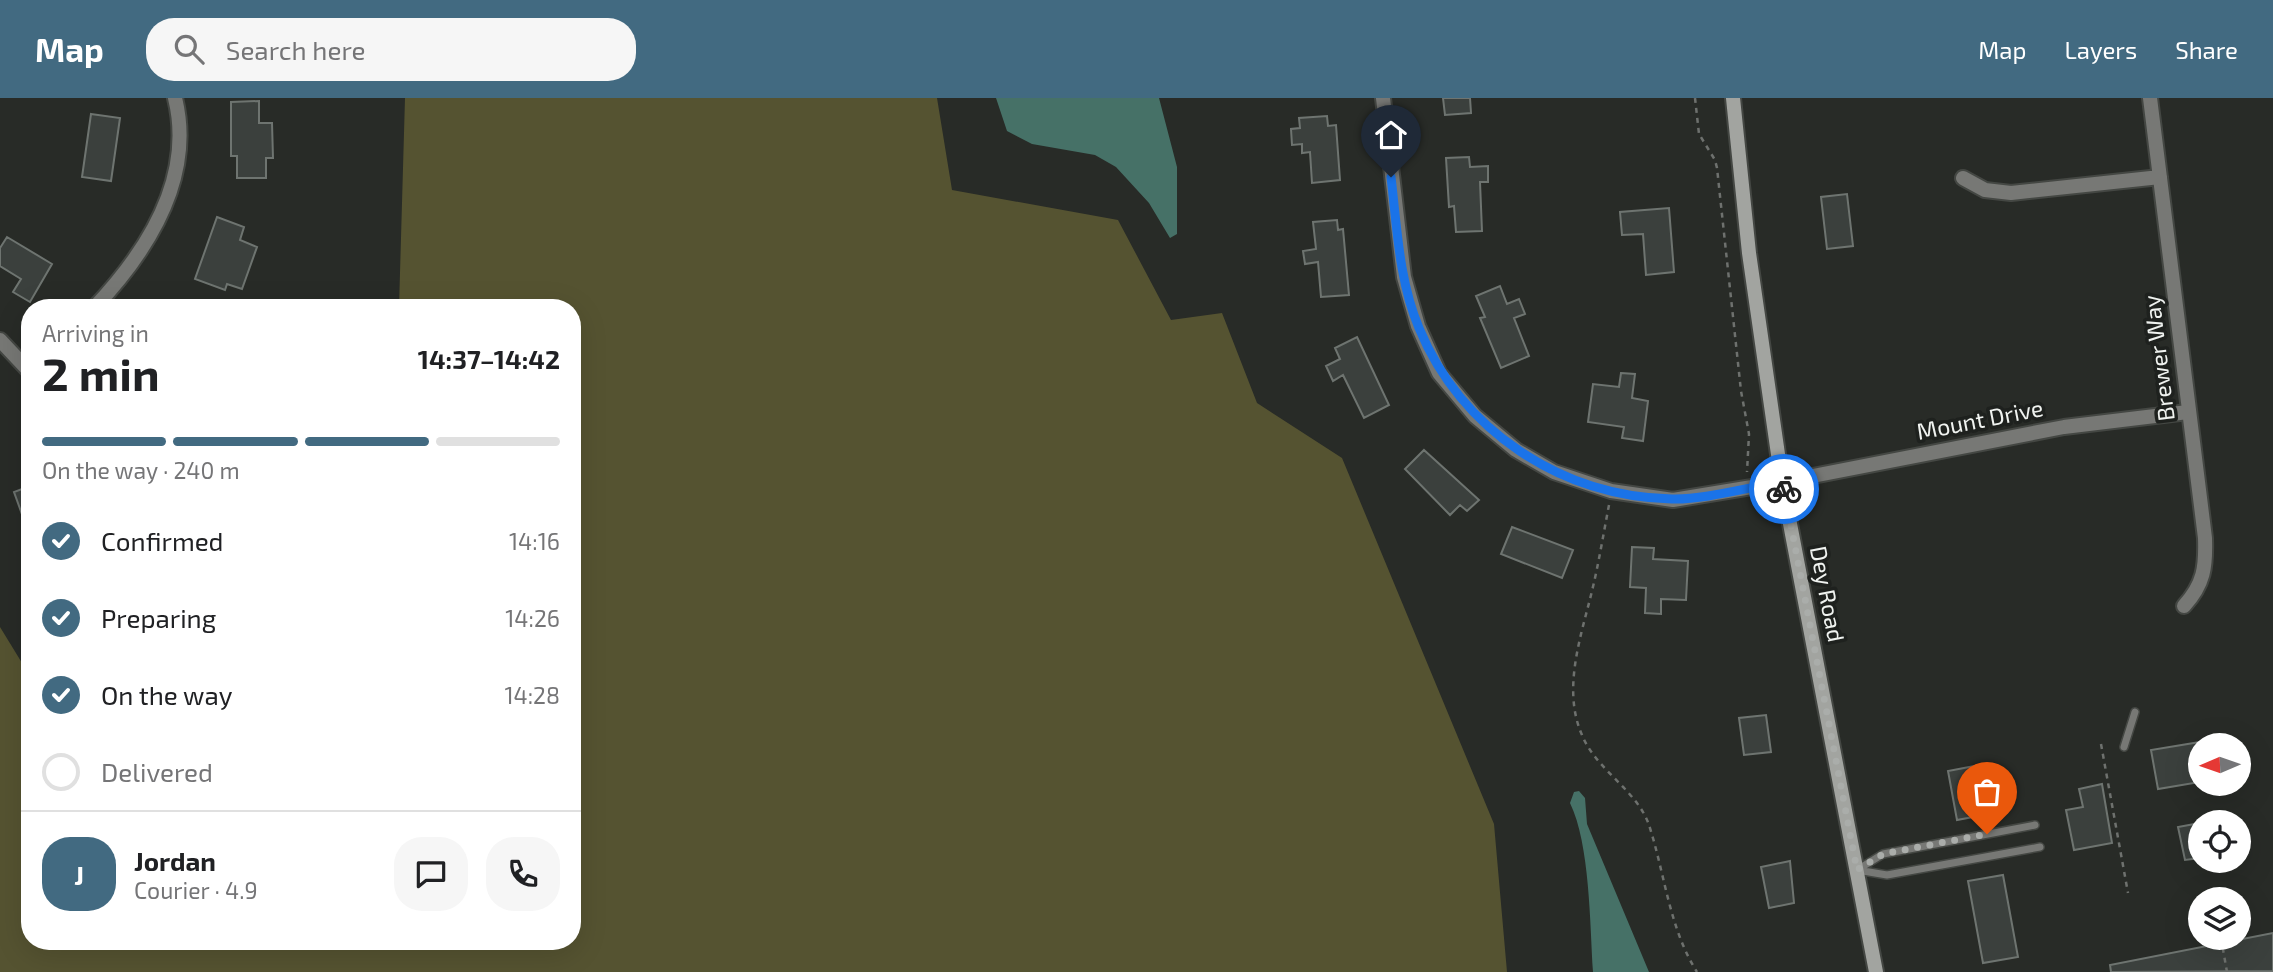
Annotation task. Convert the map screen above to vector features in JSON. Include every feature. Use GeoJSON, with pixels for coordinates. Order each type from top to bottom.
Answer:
{"type":"FeatureCollection","features":[{"type":"Feature","properties":{"kind":"main road","name":"Dey Road"},"geometry":{"type":"LineString","coordinates":[[1733,98],[1749,253],[1782,482],[1876,972]]}},
{"type":"Feature","properties":{"kind":"street"},"geometry":{"type":"LineString","coordinates":[[102,299],[138,257],[160,219],[180,148],[180,117],[175,98]]}},
{"type":"Feature","properties":{"kind":"street","name":"Mount Drive"},"geometry":{"type":"LineString","coordinates":[[1383,98],[1404,277],[1418,326],[1439,373],[1475,416],[1516,450],[1554,472],[1611,491],[1673,500],[1782,482],[2064,427],[2188,412]]}},
{"type":"Feature","properties":{"kind":"street","name":"Brewer Way"},"geometry":{"type":"LineString","coordinates":[[2150,98],[2206,538],[2206,570],[2198,590],[2183,606]]}},
{"type":"Feature","properties":{"kind":"street"},"geometry":{"type":"LineString","coordinates":[[1963,178],[1985,190],[2011,193],[2160,177]]}},
{"type":"Feature","properties":{"kind":"street"},"geometry":{"type":"LineString","coordinates":[[0,340],[21,362]]}},
{"type":"Feature","properties":{"kind":"lane"},"geometry":{"type":"LineString","coordinates":[[2124,747],[2134,712]]}},
{"type":"Feature","properties":{"kind":"lane"},"geometry":{"type":"LineString","coordinates":[[1857,870],[1883,854],[2035,825]]}},
{"type":"Feature","properties":{"kind":"lane"},"geometry":{"type":"LineString","coordinates":[[1857,870],[1887,874],[2040,847]]}},
{"type":"Feature","properties":{"kind":"path"},"geometry":{"type":"LineString","coordinates":[[1695,98],[1699,134],[1716,160],[1741,391],[1749,433],[1747,488]]}},
{"type":"Feature","properties":{"kind":"path"},"geometry":{"type":"LineString","coordinates":[[1611,491],[1590,600],[1577,641],[1574,670],[1575,711],[1581,735],[1648,822],[1672,915],[1696,972]]}},
{"type":"Feature","properties":{"kind":"path"},"geometry":{"type":"LineString","coordinates":[[2101,744],[2128,893]]}},
{"type":"Feature","properties":{"kind":"path"},"geometry":{"type":"LineString","coordinates":[[2223,950],[2227,972]]}},
{"type":"Feature","properties":{"kind":"shaded area"},"geometry":{"type":"Polygon","coordinates":[[[405,98],[937,98],[952,190],[1118,220],[1171,320],[1222,313],[1257,403],[1342,458],[1494,824],[1507,972],[0,972],[0,627],[21,661],[21,950],[581,950],[581,299],[399,299],[405,98]]]}},
{"type":"Feature","properties":{"kind":"shaded area"},"geometry":{"type":"Polygon","coordinates":[[[996,98],[1159,98],[1177,167],[1177,234],[1170,238],[1149,203],[1116,167],[1095,155],[1032,144],[1007,131],[996,98]]]}},
{"type":"Feature","properties":{"kind":"shaded area"},"geometry":{"type":"Polygon","coordinates":[[[1579,791],[1585,798],[1587,824],[1649,972],[1593,972],[1585,862],[1577,820],[1570,803],[1574,792],[1579,791]]]}},
{"type":"Feature","properties":{"kind":"building"},"geometry":{"type":"Polygon","coordinates":[[[1443,98],[1470,98],[1471,113],[1445,115],[1443,98]]]}},
{"type":"Feature","properties":{"kind":"building"},"geometry":{"type":"Polygon","coordinates":[[[259,101],[259,123],[272,123],[273,158],[266,158],[266,178],[237,178],[237,156],[231,156],[231,102],[259,101]]]}},
{"type":"Feature","properties":{"kind":"building"},"geometry":{"type":"Polygon","coordinates":[[[91,114],[120,118],[111,181],[82,177],[91,114]]]}},
{"type":"Feature","properties":{"kind":"building"},"geometry":{"type":"Polygon","coordinates":[[[1327,116],[1328,126],[1336,125],[1340,180],[1312,183],[1310,152],[1302,153],[1302,144],[1292,145],[1291,129],[1300,128],[1299,118],[1327,116]]]}},
{"type":"Feature","properties":{"kind":"building"},"geometry":{"type":"Polygon","coordinates":[[[1469,157],[1470,167],[1488,166],[1488,182],[1480,182],[1482,231],[1456,232],[1454,206],[1449,207],[1446,158],[1469,157]]]}},
{"type":"Feature","properties":{"kind":"building"},"geometry":{"type":"Polygon","coordinates":[[[1847,194],[1853,246],[1827,249],[1821,197],[1847,194]]]}},
{"type":"Feature","properties":{"kind":"building"},"geometry":{"type":"Polygon","coordinates":[[[1669,208],[1674,272],[1646,275],[1643,234],[1622,235],[1620,212],[1669,208]]]}},
{"type":"Feature","properties":{"kind":"building"},"geometry":{"type":"Polygon","coordinates":[[[217,217],[244,227],[240,240],[257,247],[242,289],[227,284],[225,290],[195,279],[217,217]]]}},
{"type":"Feature","properties":{"kind":"building"},"geometry":{"type":"Polygon","coordinates":[[[1337,220],[1338,230],[1343,229],[1349,295],[1321,297],[1318,262],[1305,264],[1303,251],[1316,249],[1313,222],[1337,220]]]}},
{"type":"Feature","properties":{"kind":"building"},"geometry":{"type":"Polygon","coordinates":[[[7,237],[52,264],[32,299],[25,299],[13,292],[21,279],[0,266],[0,248],[7,237]]]}},
{"type":"Feature","properties":{"kind":"building"},"geometry":{"type":"Polygon","coordinates":[[[1500,286],[1507,304],[1519,299],[1525,314],[1514,318],[1529,356],[1501,368],[1480,318],[1485,317],[1476,296],[1500,286]]]}},
{"type":"Feature","properties":{"kind":"building"},"geometry":{"type":"Polygon","coordinates":[[[1357,337],[1389,405],[1364,418],[1343,375],[1333,381],[1326,366],[1340,359],[1335,348],[1357,337]]]}},
{"type":"Feature","properties":{"kind":"building"},"geometry":{"type":"Polygon","coordinates":[[[1621,373],[1635,374],[1632,398],[1648,401],[1643,441],[1622,438],[1624,427],[1588,422],[1593,384],[1619,387],[1621,373]]]}},
{"type":"Feature","properties":{"kind":"building"},"geometry":{"type":"Polygon","coordinates":[[[1424,450],[1479,500],[1467,511],[1460,505],[1450,515],[1405,469],[1424,450]]]}},
{"type":"Feature","properties":{"kind":"building"},"geometry":{"type":"Polygon","coordinates":[[[21,489],[21,512],[14,492],[21,489]]]}},
{"type":"Feature","properties":{"kind":"building"},"geometry":{"type":"Polygon","coordinates":[[[1512,527],[1573,550],[1562,578],[1501,554],[1512,527]]]}},
{"type":"Feature","properties":{"kind":"building"},"geometry":{"type":"Polygon","coordinates":[[[1632,547],[1654,548],[1653,559],[1688,561],[1686,600],[1661,599],[1661,614],[1645,613],[1646,588],[1630,587],[1632,547]]]}},
{"type":"Feature","properties":{"kind":"building"},"geometry":{"type":"Polygon","coordinates":[[[1766,715],[1771,752],[1744,755],[1739,718],[1766,715]]]}},
{"type":"Feature","properties":{"kind":"building"},"geometry":{"type":"Polygon","coordinates":[[[2188,744],[2188,784],[2158,789],[2151,750],[2188,744]]]}},
{"type":"Feature","properties":{"kind":"building"},"geometry":{"type":"Polygon","coordinates":[[[1980,765],[1989,814],[1957,820],[1948,771],[1980,765]]]}},
{"type":"Feature","properties":{"kind":"building"},"geometry":{"type":"Polygon","coordinates":[[[2102,784],[2112,843],[2074,850],[2066,810],[2083,807],[2079,789],[2102,784]]]}},
{"type":"Feature","properties":{"kind":"building"},"geometry":{"type":"Polygon","coordinates":[[[2188,825],[2188,860],[2185,860],[2178,827],[2188,825]]]}},
{"type":"Feature","properties":{"kind":"building"},"geometry":{"type":"Polygon","coordinates":[[[1790,861],[1794,903],[1769,908],[1761,867],[1790,861]]]}},
{"type":"Feature","properties":{"kind":"building"},"geometry":{"type":"Polygon","coordinates":[[[2003,875],[2018,957],[1983,963],[1968,881],[2003,875]]]}},
{"type":"Feature","properties":{"kind":"building"},"geometry":{"type":"Polygon","coordinates":[[[2273,933],[2273,971],[2111,972],[2110,965],[2188,950],[2251,950],[2251,937],[2273,933]]]}},
{"type":"Feature","properties":{"kind":"way so far"},"geometry":{"type":"LineString","coordinates":[[1784,489],[1857,870],[1883,854],[1987,834]]}},
{"type":"Feature","properties":{"kind":"route"},"geometry":{"type":"LineString","coordinates":[[1391,177],[1404,277],[1418,326],[1439,373],[1475,416],[1516,450],[1554,472],[1611,491],[1673,500],[1782,482],[1784,489]]}}]}
